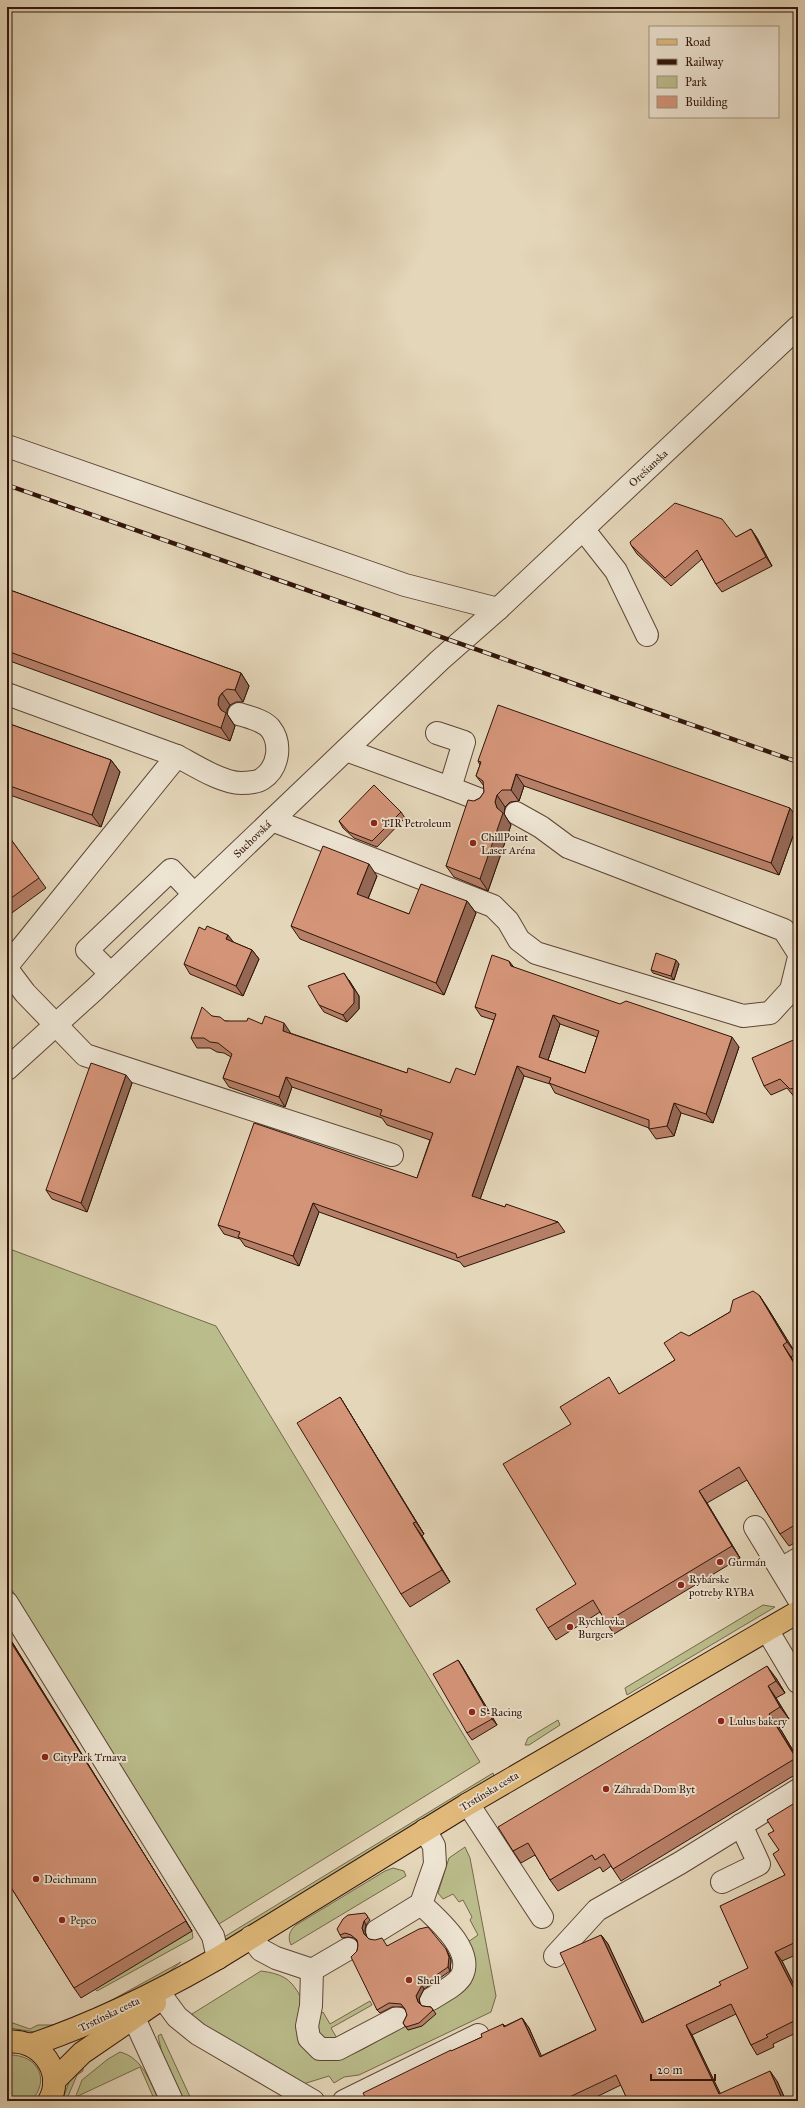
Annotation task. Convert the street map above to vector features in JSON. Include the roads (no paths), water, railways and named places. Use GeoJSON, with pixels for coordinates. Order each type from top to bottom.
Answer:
{"type":"FeatureCollection","features":[{"type":"Feature","properties":{"kind":"main road","name":"Trstínska cesta"},"geometry":{"type":"LineString","coordinates":[[31,2045],[71,2032],[184,1977],[218,1958],[468,1804],[798,1612]]}},
{"type":"Feature","properties":{"kind":"main road","name":"Trstínska cesta"},"geometry":{"type":"LineString","coordinates":[[52,2091],[82,2054],[163,1998],[184,1977]]}},
{"type":"Feature","properties":{"kind":"main road","name":"Trstínska cesta"},"geometry":{"type":"LineString","coordinates":[[7,2042],[31,2045],[41,2051],[48,2060],[52,2091]]}},
{"type":"Feature","properties":{"kind":"street","name":"Orešianska"},"geometry":{"type":"LineString","coordinates":[[498,609],[798,327]]}},
{"type":"Feature","properties":{"kind":"street"},"geometry":{"type":"LineString","coordinates":[[7,446],[405,585],[498,609]]}},
{"type":"Feature","properties":{"kind":"street"},"geometry":{"type":"LineString","coordinates":[[583,529],[616,571],[647,635]]}},
{"type":"Feature","properties":{"kind":"street","name":"Suchovská"},"geometry":{"type":"LineString","coordinates":[[7,1069],[111,974],[440,660],[498,609]]}},
{"type":"Feature","properties":{"kind":"street"},"geometry":{"type":"LineString","coordinates":[[7,694],[177,756],[219,778],[241,783],[262,779],[276,764],[278,744],[270,727],[255,719],[239,714]]}},
{"type":"Feature","properties":{"kind":"street"},"geometry":{"type":"LineString","coordinates":[[436,733],[464,742],[450,788]]}},
{"type":"Feature","properties":{"kind":"street"},"geometry":{"type":"LineString","coordinates":[[346,750],[481,800]]}},
{"type":"Feature","properties":{"kind":"street"},"geometry":{"type":"LineString","coordinates":[[177,756],[7,967],[25,993],[84,1055],[392,1155]]}},
{"type":"Feature","properties":{"kind":"street"},"geometry":{"type":"LineString","coordinates":[[516,812],[541,826],[568,847],[784,930],[798,952]]}},
{"type":"Feature","properties":{"kind":"street"},"geometry":{"type":"LineString","coordinates":[[272,820],[493,906],[508,921],[520,940],[536,953],[743,1016],[770,1012],[791,990],[798,961]]}},
{"type":"Feature","properties":{"kind":"street"},"geometry":{"type":"LineString","coordinates":[[111,974],[88,950],[171,870],[194,894]]}},
{"type":"Feature","properties":{"kind":"street"},"geometry":{"type":"LineString","coordinates":[[755,1527],[789,1564],[798,1598]]}},
{"type":"Feature","properties":{"kind":"street"},"geometry":{"type":"LineString","coordinates":[[7,1603],[213,1936],[218,1958]]}},
{"type":"Feature","properties":{"kind":"street"},"geometry":{"type":"LineString","coordinates":[[767,1630],[798,1682]]}},
{"type":"Feature","properties":{"kind":"street"},"geometry":{"type":"LineString","coordinates":[[555,1956],[597,1910],[680,1864],[798,1790]]}},
{"type":"Feature","properties":{"kind":"street"},"geometry":{"type":"LineString","coordinates":[[468,1804],[542,1917]]}},
{"type":"Feature","properties":{"kind":"street"},"geometry":{"type":"LineString","coordinates":[[722,1882],[759,1864],[741,1825]]}},
{"type":"Feature","properties":{"kind":"street"},"geometry":{"type":"LineString","coordinates":[[378,1931],[421,1904],[435,1864],[434,1846],[425,1830]]}},
{"type":"Feature","properties":{"kind":"street"},"geometry":{"type":"LineString","coordinates":[[421,1904],[445,1925],[460,1949],[465,1964],[460,1977],[447,1989],[430,1998]]}},
{"type":"Feature","properties":{"kind":"street"},"geometry":{"type":"LineString","coordinates":[[251,1937],[261,1950],[276,1958],[312,1970],[348,1949]]}},
{"type":"Feature","properties":{"kind":"street"},"geometry":{"type":"LineString","coordinates":[[312,1970],[311,2006],[307,2026],[309,2038],[320,2049],[338,2049],[397,2018]]}},
{"type":"Feature","properties":{"kind":"street"},"geometry":{"type":"LineString","coordinates":[[163,1998],[177,2017],[198,2034],[313,2101]]}},
{"type":"Feature","properties":{"kind":"street"},"geometry":{"type":"LineString","coordinates":[[134,2018],[172,2101]]}},
{"type":"Feature","properties":{"kind":"street"},"geometry":{"type":"LineString","coordinates":[[344,2101],[478,2035]]}},
{"type":"Feature","properties":{"kind":"railway"},"geometry":{"type":"LineString","coordinates":[[7,485],[798,762]]}},
{"type":"Feature","properties":{"kind":"place","name":"TIR Petroleum"},"geometry":{"type":"Point","coordinates":[374,823]}},
{"type":"Feature","properties":{"kind":"place","name":"ChillPoint Laser Aréna"},"geometry":{"type":"Point","coordinates":[473,843]}},
{"type":"Feature","properties":{"kind":"place","name":"Gurmán"},"geometry":{"type":"Point","coordinates":[720,1562]}},
{"type":"Feature","properties":{"kind":"place","name":"Rybárske potreby RYBA"},"geometry":{"type":"Point","coordinates":[681,1585]}},
{"type":"Feature","properties":{"kind":"place","name":"Rychlovka Burgers"},"geometry":{"type":"Point","coordinates":[570,1627]}},
{"type":"Feature","properties":{"kind":"place","name":"S-Racing"},"geometry":{"type":"Point","coordinates":[472,1712]}},
{"type":"Feature","properties":{"kind":"place","name":"Lulus bakery"},"geometry":{"type":"Point","coordinates":[721,1721]}},
{"type":"Feature","properties":{"kind":"place","name":"CityPark Trnava"},"geometry":{"type":"Point","coordinates":[45,1757]}},
{"type":"Feature","properties":{"kind":"place","name":"Záhrada Dom Byt"},"geometry":{"type":"Point","coordinates":[606,1789]}},
{"type":"Feature","properties":{"kind":"place","name":"Deichmann"},"geometry":{"type":"Point","coordinates":[36,1879]}},
{"type":"Feature","properties":{"kind":"place","name":"Pepco"},"geometry":{"type":"Point","coordinates":[62,1920]}},
{"type":"Feature","properties":{"kind":"place","name":"Shell"},"geometry":{"type":"Point","coordinates":[409,1980]}}]}
